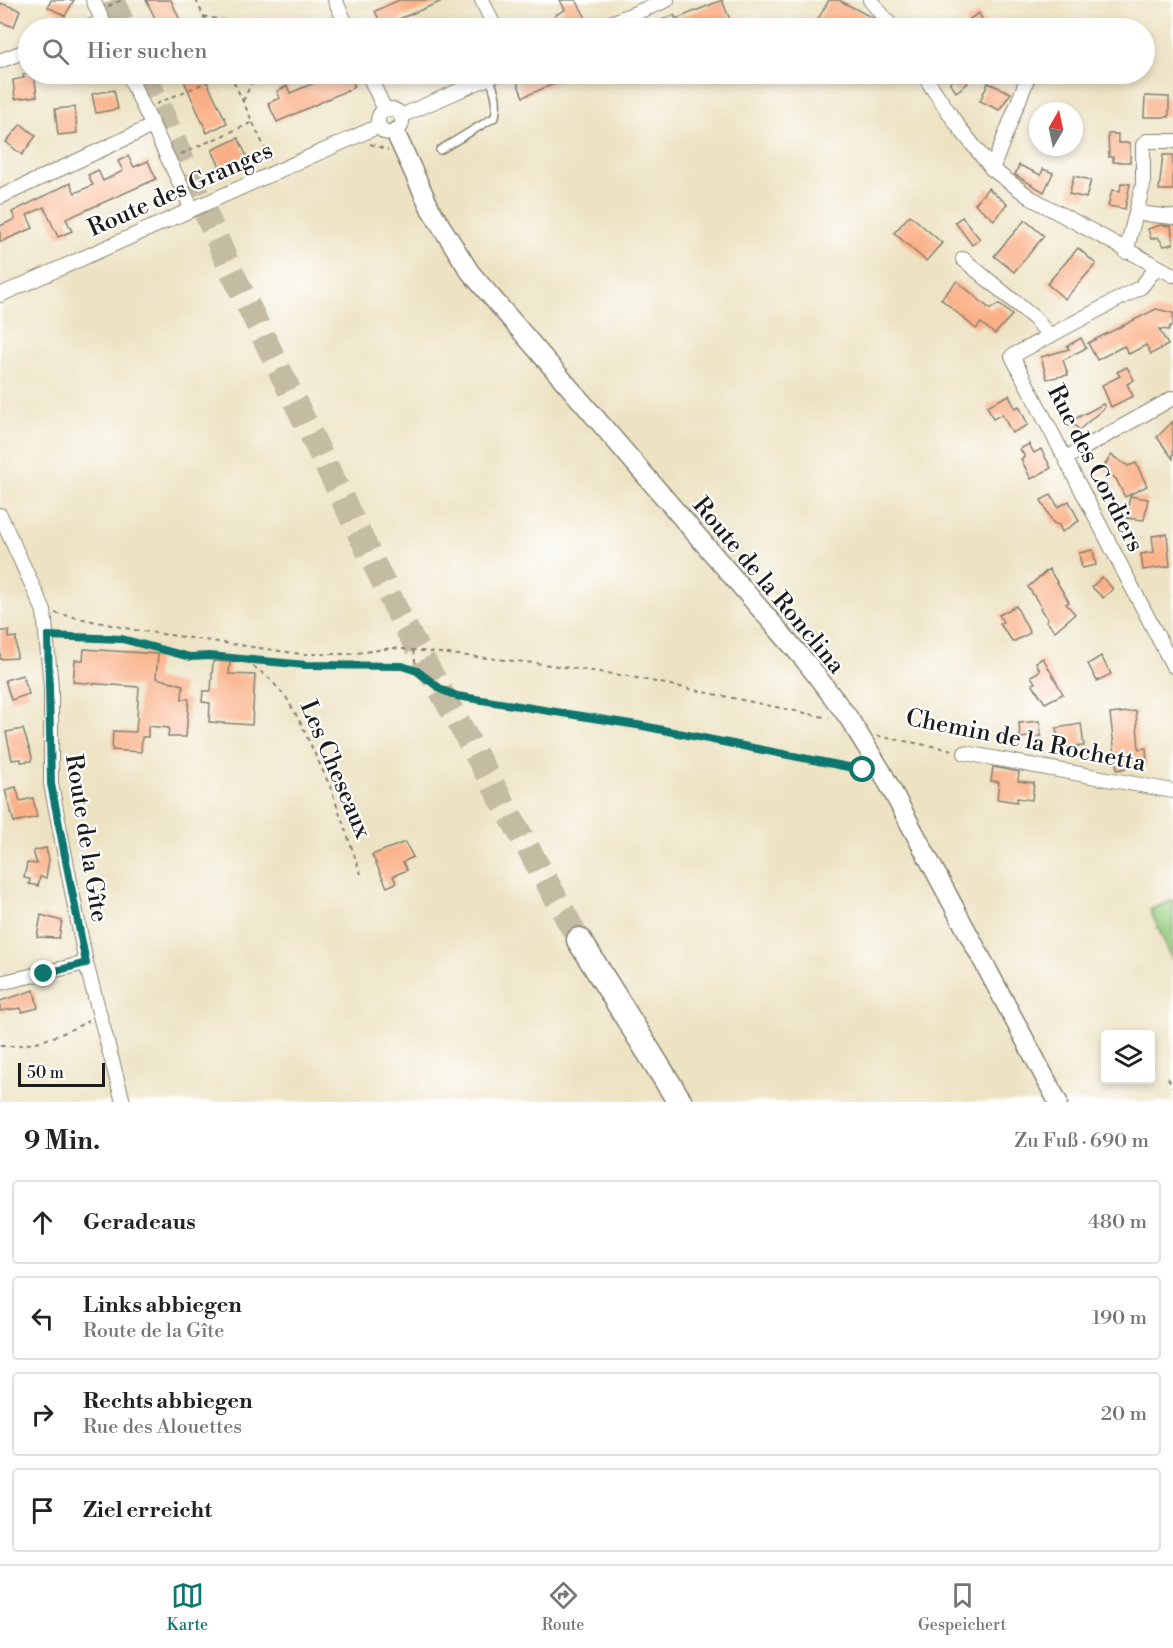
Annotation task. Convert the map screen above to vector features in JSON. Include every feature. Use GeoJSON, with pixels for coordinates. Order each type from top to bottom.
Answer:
{"type":"FeatureCollection","features":[{"type":"Feature","properties":{"kind":"highway"},"geometry":{"type":"LineString","coordinates":[[579,940],[680,1102]]}},
{"type":"Feature","properties":{"kind":"street"},"geometry":{"type":"LineString","coordinates":[[335,0],[343,18]]}},
{"type":"Feature","properties":{"kind":"street"},"geometry":{"type":"LineString","coordinates":[[482,0],[490,18]]}},
{"type":"Feature","properties":{"kind":"street"},"geometry":{"type":"LineString","coordinates":[[623,18],[667,0]]}},
{"type":"Feature","properties":{"kind":"street"},"geometry":{"type":"LineString","coordinates":[[870,0],[885,18]]}},
{"type":"Feature","properties":{"kind":"street"},"geometry":{"type":"LineString","coordinates":[[0,61],[18,54]]}},
{"type":"Feature","properties":{"kind":"street"},"geometry":{"type":"LineString","coordinates":[[133,84],[192,209]]}},
{"type":"Feature","properties":{"kind":"street"},"geometry":{"type":"LineString","coordinates":[[373,84],[386,110],[393,109],[392,125]]}},
{"type":"Feature","properties":{"kind":"street","name":"Route des Granges"},"geometry":{"type":"LineString","coordinates":[[0,295],[192,209],[392,125],[476,84]]}},
{"type":"Feature","properties":{"kind":"street"},"geometry":{"type":"LineString","coordinates":[[930,84],[958,126],[992,169],[1031,198],[1126,252],[1173,275]]}},
{"type":"Feature","properties":{"kind":"street"},"geometry":{"type":"LineString","coordinates":[[992,169],[1025,84]]}},
{"type":"Feature","properties":{"kind":"street","name":"Route de la Ronclina"},"geometry":{"type":"LineString","coordinates":[[392,125],[431,210],[470,272],[806,662],[848,717],[881,770],[1058,1102]]}},
{"type":"Feature","properties":{"kind":"street"},"geometry":{"type":"LineString","coordinates":[[0,197],[152,126]]}},
{"type":"Feature","properties":{"kind":"street"},"geometry":{"type":"LineString","coordinates":[[1126,252],[1143,185],[1143,146],[1147,141],[1173,141]]}},
{"type":"Feature","properties":{"kind":"street"},"geometry":{"type":"LineString","coordinates":[[1137,213],[1173,217]]}},
{"type":"Feature","properties":{"kind":"street"},"geometry":{"type":"LineString","coordinates":[[963,259],[1034,318],[1050,336],[1141,287],[1157,267]]}},
{"type":"Feature","properties":{"kind":"street","name":"Rue des Cordiers"},"geometry":{"type":"LineString","coordinates":[[1050,336],[1012,356],[1173,666]]}},
{"type":"Feature","properties":{"kind":"street"},"geometry":{"type":"LineString","coordinates":[[1066,458],[1173,398]]}},
{"type":"Feature","properties":{"kind":"street","name":"Route de la Gîte"},"geometry":{"type":"LineString","coordinates":[[0,515],[44,611],[48,636],[51,784],[86,963],[123,1102]]}},
{"type":"Feature","properties":{"kind":"street","name":"Chemin de la Rochetta"},"geometry":{"type":"LineString","coordinates":[[965,753],[1173,791]]}},
{"type":"Feature","properties":{"kind":"street"},"geometry":{"type":"LineString","coordinates":[[0,983],[86,963]]}},
{"type":"Feature","properties":{"kind":"lane"},"geometry":{"type":"LineString","coordinates":[[440,150],[495,117],[497,106],[494,84]]}},
{"type":"Feature","properties":{"kind":"path"},"geometry":{"type":"LineString","coordinates":[[102,14],[122,0]]}},
{"type":"Feature","properties":{"kind":"path"},"geometry":{"type":"LineString","coordinates":[[196,0],[203,16],[212,18]]}},
{"type":"Feature","properties":{"kind":"path"},"geometry":{"type":"LineString","coordinates":[[150,107],[202,84]]}},
{"type":"Feature","properties":{"kind":"path"},"geometry":{"type":"LineString","coordinates":[[235,84],[274,166]]}},
{"type":"Feature","properties":{"kind":"path"},"geometry":{"type":"LineString","coordinates":[[243,101],[251,84]]}},
{"type":"Feature","properties":{"kind":"path"},"geometry":{"type":"LineString","coordinates":[[173,158],[253,122]]}},
{"type":"Feature","properties":{"kind":"path"},"geometry":{"type":"LineString","coordinates":[[44,611],[135,630],[292,653],[350,654],[393,648],[462,654],[617,675],[842,721],[848,717]]}},
{"type":"Feature","properties":{"kind":"path"},"geometry":{"type":"LineString","coordinates":[[48,636],[122,639],[190,657],[306,665],[402,666],[417,671],[442,690],[457,696],[643,726],[863,770],[881,770]]}},
{"type":"Feature","properties":{"kind":"path"},"geometry":{"type":"LineString","coordinates":[[413,650],[417,671]]}},
{"type":"Feature","properties":{"kind":"path","name":"Les Cheseaux"},"geometry":{"type":"LineString","coordinates":[[244,659],[275,684],[300,720],[330,786],[361,874]]}},
{"type":"Feature","properties":{"kind":"path","name":"Chemin de la Rochetta"},"geometry":{"type":"LineString","coordinates":[[871,735],[965,753]]}},
{"type":"Feature","properties":{"kind":"path"},"geometry":{"type":"LineString","coordinates":[[0,1046],[19,1047],[45,1041],[101,1014]]}},
{"type":"Feature","properties":{"kind":"path"},"geometry":{"type":"LineString","coordinates":[[1168,1078],[1172,1085]]}},
{"type":"Feature","properties":{"kind":"green space"},"geometry":{"type":"Polygon","coordinates":[[[1173,900],[1173,961],[1150,910],[1173,900]]]}},
{"type":"Feature","properties":{"kind":"building"},"geometry":{"type":"Polygon","coordinates":[[[51,0],[74,0],[65,16],[48,7],[51,0]]]}},
{"type":"Feature","properties":{"kind":"building"},"geometry":{"type":"Polygon","coordinates":[[[146,0],[171,0],[179,18],[155,18],[146,0]]]}},
{"type":"Feature","properties":{"kind":"building"},"geometry":{"type":"Polygon","coordinates":[[[399,0],[445,0],[401,18],[378,18],[375,11],[399,0]]]}},
{"type":"Feature","properties":{"kind":"building"},"geometry":{"type":"Polygon","coordinates":[[[560,0],[576,0],[586,18],[557,18],[555,15],[565,10],[560,0]]]}},
{"type":"Feature","properties":{"kind":"building"},"geometry":{"type":"Polygon","coordinates":[[[722,0],[729,18],[678,18],[722,0]]]}},
{"type":"Feature","properties":{"kind":"building"},"geometry":{"type":"Polygon","coordinates":[[[829,0],[839,0],[873,18],[819,18],[829,0]]]}},
{"type":"Feature","properties":{"kind":"building"},"geometry":{"type":"Polygon","coordinates":[[[0,3],[20,10],[14,27],[0,22],[0,3]]]}},
{"type":"Feature","properties":{"kind":"building"},"geometry":{"type":"Polygon","coordinates":[[[979,13],[981,18],[971,18],[979,13]]]}},
{"type":"Feature","properties":{"kind":"building"},"geometry":{"type":"Polygon","coordinates":[[[18,79],[18,84],[35,84],[37,96],[15,99],[13,80],[18,79]]]}},
{"type":"Feature","properties":{"kind":"building"},"geometry":{"type":"Polygon","coordinates":[[[185,84],[208,84],[227,123],[207,133],[185,84]]]}},
{"type":"Feature","properties":{"kind":"building"},"geometry":{"type":"Polygon","coordinates":[[[312,84],[354,84],[355,87],[277,122],[268,103],[280,98],[277,91],[287,86],[290,93],[312,84]]]}},
{"type":"Feature","properties":{"kind":"building"},"geometry":{"type":"Polygon","coordinates":[[[518,84],[554,84],[523,97],[518,84]]]}},
{"type":"Feature","properties":{"kind":"building"},"geometry":{"type":"Polygon","coordinates":[[[951,84],[967,84],[956,92],[951,84]]]}},
{"type":"Feature","properties":{"kind":"building"},"geometry":{"type":"Polygon","coordinates":[[[988,84],[1011,93],[999,110],[980,101],[988,84]]]}},
{"type":"Feature","properties":{"kind":"building"},"geometry":{"type":"Polygon","coordinates":[[[114,90],[118,109],[96,113],[92,94],[114,90]]]}},
{"type":"Feature","properties":{"kind":"building"},"geometry":{"type":"Polygon","coordinates":[[[1145,96],[1169,97],[1169,117],[1144,117],[1145,96]]]}},
{"type":"Feature","properties":{"kind":"building"},"geometry":{"type":"Polygon","coordinates":[[[75,107],[77,133],[58,135],[55,109],[75,107]]]}},
{"type":"Feature","properties":{"kind":"building"},"geometry":{"type":"Polygon","coordinates":[[[21,124],[36,136],[22,155],[6,142],[21,124]]]}},
{"type":"Feature","properties":{"kind":"building"},"geometry":{"type":"Polygon","coordinates":[[[1108,134],[1118,134],[1118,143],[1130,143],[1130,162],[1113,162],[1113,157],[1109,157],[1108,134]]]}},
{"type":"Feature","properties":{"kind":"building"},"geometry":{"type":"Polygon","coordinates":[[[238,138],[251,165],[225,177],[212,150],[238,138]]]}},
{"type":"Feature","properties":{"kind":"building"},"geometry":{"type":"Polygon","coordinates":[[[1163,155],[1173,155],[1173,190],[1159,190],[1163,155]]]}},
{"type":"Feature","properties":{"kind":"building"},"geometry":{"type":"Polygon","coordinates":[[[128,156],[134,167],[148,161],[156,179],[66,219],[72,231],[58,237],[44,207],[27,215],[33,228],[0,242],[0,226],[15,219],[12,212],[70,183],[75,193],[93,185],[88,175],[98,170],[103,181],[123,171],[118,161],[128,156]]]}},
{"type":"Feature","properties":{"kind":"building"},"geometry":{"type":"Polygon","coordinates":[[[1019,165],[1041,175],[1043,169],[1053,173],[1044,192],[1015,175],[1019,165]]]}},
{"type":"Feature","properties":{"kind":"building"},"geometry":{"type":"Polygon","coordinates":[[[1074,176],[1091,180],[1086,198],[1069,194],[1074,176]]]}},
{"type":"Feature","properties":{"kind":"building"},"geometry":{"type":"Polygon","coordinates":[[[1121,183],[1130,184],[1125,209],[1108,206],[1112,190],[1120,191],[1121,183]]]}},
{"type":"Feature","properties":{"kind":"building"},"geometry":{"type":"Polygon","coordinates":[[[988,188],[1007,204],[994,220],[975,204],[988,188]]]}},
{"type":"Feature","properties":{"kind":"building"},"geometry":{"type":"Polygon","coordinates":[[[910,215],[942,243],[926,261],[894,233],[910,215]]]}},
{"type":"Feature","properties":{"kind":"building"},"geometry":{"type":"Polygon","coordinates":[[[962,217],[980,239],[972,245],[955,222],[962,217]]]}},
{"type":"Feature","properties":{"kind":"building"},"geometry":{"type":"Polygon","coordinates":[[[1025,220],[1044,236],[1014,272],[994,256],[1025,220]]]}},
{"type":"Feature","properties":{"kind":"building"},"geometry":{"type":"Polygon","coordinates":[[[1161,225],[1171,226],[1173,244],[1164,246],[1158,237],[1151,239],[1148,229],[1161,225]]]}},
{"type":"Feature","properties":{"kind":"building"},"geometry":{"type":"Polygon","coordinates":[[[1078,248],[1096,264],[1065,299],[1047,284],[1078,248]]]}},
{"type":"Feature","properties":{"kind":"building"},"geometry":{"type":"Polygon","coordinates":[[[957,281],[990,309],[999,304],[1012,315],[995,334],[981,323],[976,329],[941,299],[957,281]]]}},
{"type":"Feature","properties":{"kind":"building"},"geometry":{"type":"Polygon","coordinates":[[[1156,309],[1173,313],[1173,326],[1170,326],[1169,330],[1159,329],[1168,345],[1151,354],[1146,345],[1129,354],[1124,346],[1097,360],[1088,343],[1156,309]]]}},
{"type":"Feature","properties":{"kind":"building"},"geometry":{"type":"Polygon","coordinates":[[[1081,338],[1086,348],[1063,360],[1068,375],[1047,379],[1041,357],[1069,349],[1067,346],[1081,338]]]}},
{"type":"Feature","properties":{"kind":"building"},"geometry":{"type":"Polygon","coordinates":[[[1127,367],[1134,380],[1127,384],[1133,396],[1111,407],[1102,385],[1120,376],[1117,372],[1127,367]]]}},
{"type":"Feature","properties":{"kind":"building"},"geometry":{"type":"Polygon","coordinates":[[[1009,395],[1015,408],[1019,406],[1028,425],[1012,433],[1002,414],[993,419],[987,406],[1009,395]]]}},
{"type":"Feature","properties":{"kind":"building"},"geometry":{"type":"Polygon","coordinates":[[[1103,404],[1105,407],[1079,430],[1071,421],[1103,404]]]}},
{"type":"Feature","properties":{"kind":"building"},"geometry":{"type":"Polygon","coordinates":[[[1173,421],[1173,459],[1157,437],[1173,421]]]}},
{"type":"Feature","properties":{"kind":"building"},"geometry":{"type":"Polygon","coordinates":[[[1029,444],[1034,453],[1041,449],[1051,468],[1031,479],[1021,459],[1025,457],[1020,449],[1029,444]]]}},
{"type":"Feature","properties":{"kind":"building"},"geometry":{"type":"Polygon","coordinates":[[[1111,455],[1128,466],[1136,463],[1147,486],[1125,497],[1116,479],[1103,468],[1111,455]]]}},
{"type":"Feature","properties":{"kind":"building"},"geometry":{"type":"Polygon","coordinates":[[[1051,495],[1058,507],[1069,501],[1079,521],[1062,532],[1059,525],[1053,523],[1041,500],[1051,495]]]}},
{"type":"Feature","properties":{"kind":"building"},"geometry":{"type":"Polygon","coordinates":[[[1130,496],[1148,499],[1144,520],[1126,518],[1130,496]]]}},
{"type":"Feature","properties":{"kind":"building"},"geometry":{"type":"Polygon","coordinates":[[[1167,534],[1170,566],[1143,570],[1141,554],[1154,552],[1152,536],[1167,534]]]}},
{"type":"Feature","properties":{"kind":"building"},"geometry":{"type":"Polygon","coordinates":[[[1093,550],[1096,565],[1082,568],[1079,553],[1093,550]]]}},
{"type":"Feature","properties":{"kind":"building"},"geometry":{"type":"Polygon","coordinates":[[[1049,569],[1069,602],[1066,604],[1075,614],[1055,631],[1046,621],[1048,619],[1028,587],[1049,569]]]}},
{"type":"Feature","properties":{"kind":"building"},"geometry":{"type":"Polygon","coordinates":[[[1102,577],[1113,589],[1103,598],[1092,587],[1102,577]]]}},
{"type":"Feature","properties":{"kind":"building"},"geometry":{"type":"Polygon","coordinates":[[[1016,606],[1030,633],[1013,642],[1000,624],[1003,622],[999,615],[1016,606]]]}},
{"type":"Feature","properties":{"kind":"building"},"geometry":{"type":"Polygon","coordinates":[[[0,631],[9,631],[9,638],[16,637],[17,658],[0,659],[0,631]]]}},
{"type":"Feature","properties":{"kind":"building"},"geometry":{"type":"Polygon","coordinates":[[[84,649],[158,654],[156,678],[183,685],[182,699],[189,699],[186,737],[168,737],[169,728],[148,726],[148,737],[142,737],[141,752],[112,750],[113,731],[136,732],[139,687],[73,682],[75,660],[83,660],[84,649]]]}},
{"type":"Feature","properties":{"kind":"building"},"geometry":{"type":"Polygon","coordinates":[[[1101,656],[1111,674],[1097,681],[1088,664],[1101,656]]]}},
{"type":"Feature","properties":{"kind":"building"},"geometry":{"type":"Polygon","coordinates":[[[1043,658],[1063,694],[1045,703],[1032,684],[1035,683],[1031,676],[1040,671],[1036,662],[1043,658]]]}},
{"type":"Feature","properties":{"kind":"building"},"geometry":{"type":"Polygon","coordinates":[[[213,661],[230,662],[229,674],[255,675],[252,725],[209,722],[210,703],[202,702],[203,691],[211,691],[213,661]]]}},
{"type":"Feature","properties":{"kind":"building"},"geometry":{"type":"Polygon","coordinates":[[[23,675],[29,694],[11,700],[5,680],[23,675]]]}},
{"type":"Feature","properties":{"kind":"building"},"geometry":{"type":"Polygon","coordinates":[[[1136,711],[1139,749],[1146,748],[1147,764],[1117,770],[1110,714],[1136,711]]]}},
{"type":"Feature","properties":{"kind":"building"},"geometry":{"type":"Polygon","coordinates":[[[1040,721],[1041,736],[1020,738],[1019,723],[1040,721]]]}},
{"type":"Feature","properties":{"kind":"building"},"geometry":{"type":"Polygon","coordinates":[[[1081,724],[1084,746],[1059,747],[1056,728],[1081,724]]]}},
{"type":"Feature","properties":{"kind":"building"},"geometry":{"type":"Polygon","coordinates":[[[23,729],[32,757],[31,761],[21,762],[21,759],[12,760],[6,732],[23,729]]]}},
{"type":"Feature","properties":{"kind":"building"},"geometry":{"type":"Polygon","coordinates":[[[993,767],[1019,772],[1018,781],[1034,783],[1032,800],[1017,798],[1017,802],[997,799],[999,782],[991,781],[993,767]]]}},
{"type":"Feature","properties":{"kind":"building"},"geometry":{"type":"Polygon","coordinates":[[[16,787],[20,801],[33,798],[37,817],[14,822],[5,790],[16,787]]]}},
{"type":"Feature","properties":{"kind":"building"},"geometry":{"type":"Polygon","coordinates":[[[405,842],[413,857],[403,862],[407,870],[393,876],[396,883],[387,887],[372,855],[405,842]]]}},
{"type":"Feature","properties":{"kind":"building"},"geometry":{"type":"Polygon","coordinates":[[[46,848],[49,860],[46,878],[40,877],[38,886],[29,884],[30,879],[24,878],[27,863],[37,864],[33,851],[46,848]]]}},
{"type":"Feature","properties":{"kind":"building"},"geometry":{"type":"Polygon","coordinates":[[[41,915],[62,921],[59,938],[37,937],[41,915]]]}},
{"type":"Feature","properties":{"kind":"building"},"geometry":{"type":"Polygon","coordinates":[[[34,990],[38,1008],[22,1012],[21,1008],[0,1011],[0,1001],[34,990]]]}},
{"type":"Feature","properties":{"kind":"tunnel"},"geometry":{"type":"LineString","coordinates":[[112,0],[120,18]]}},
{"type":"Feature","properties":{"kind":"tunnel"},"geometry":{"type":"LineString","coordinates":[[149,84],[228,264],[401,619],[579,940]]}},
{"type":"Feature","properties":{"kind":"route"},"geometry":{"type":"LineString","coordinates":[[44,974],[86,963],[51,784],[49,756],[51,688],[48,636],[122,639],[190,657],[210,656],[306,665],[402,666],[417,671],[442,690],[457,696],[643,726],[863,770]]}}]}
